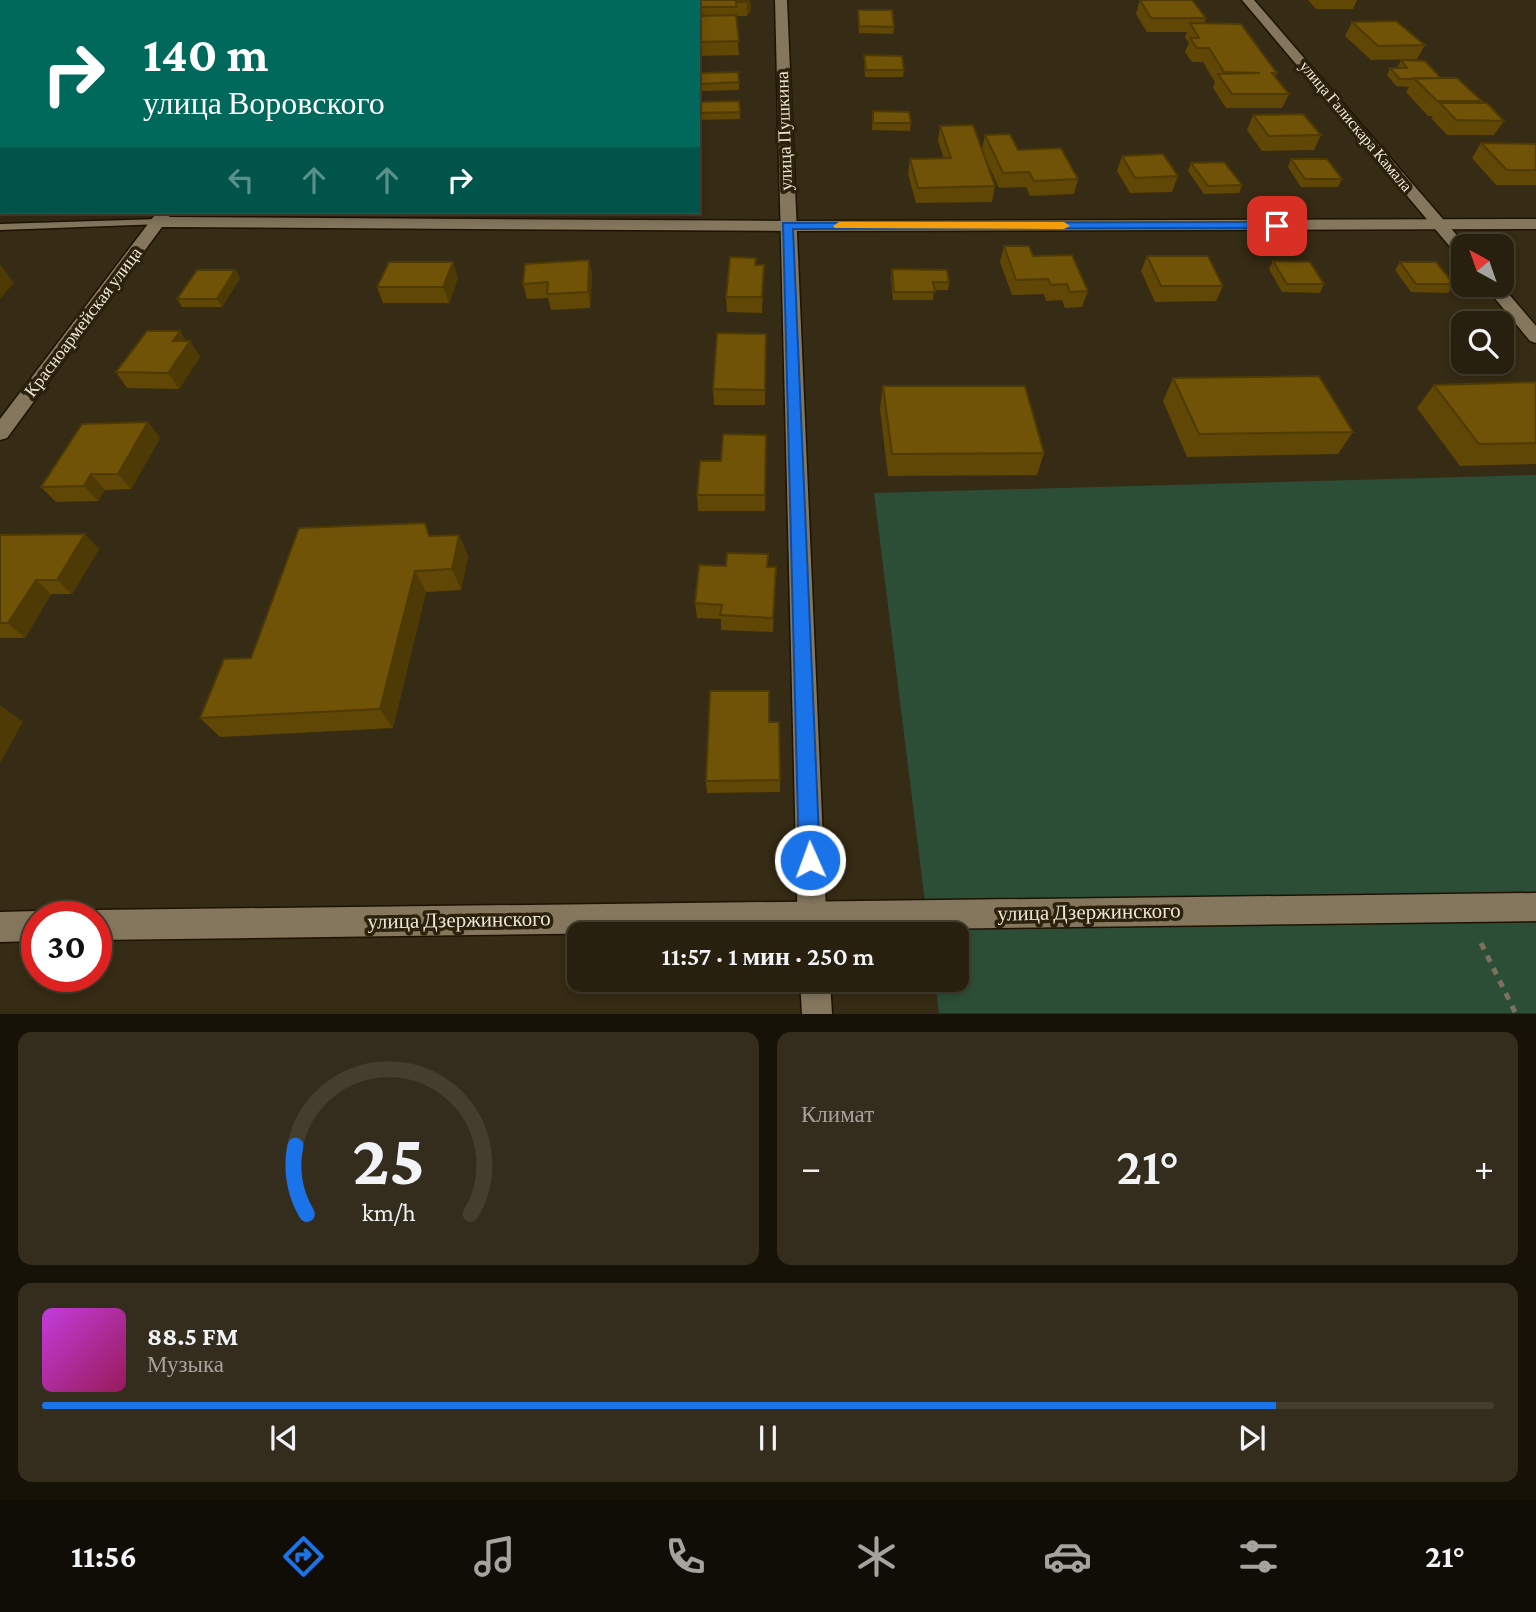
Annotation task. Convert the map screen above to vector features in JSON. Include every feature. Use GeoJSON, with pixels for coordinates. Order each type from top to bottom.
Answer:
{"type":"FeatureCollection","features":[{"type":"Feature","properties":{"kind":"street","name":"улица Пушкина"},"geometry":{"type":"LineString","coordinates":[[780,0],[812,922]]}},
{"type":"Feature","properties":{"kind":"street","name":"улица Галискара Камала"},"geometry":{"type":"LineString","coordinates":[[1248,0],[1451,238]]}},
{"type":"Feature","properties":{"kind":"street"},"geometry":{"type":"LineString","coordinates":[[161,217],[787,226],[1536,224]]}},
{"type":"Feature","properties":{"kind":"street","name":"Красноармейская улица"},"geometry":{"type":"LineString","coordinates":[[0,433],[161,217]]}},
{"type":"Feature","properties":{"kind":"street"},"geometry":{"type":"LineString","coordinates":[[1503,298],[1536,337]]}},
{"type":"Feature","properties":{"kind":"street","name":"улица Дзержинского"},"geometry":{"type":"LineString","coordinates":[[927,922],[1536,907]]}},
{"type":"Feature","properties":{"kind":"street","name":"улица Дзержинского"},"geometry":{"type":"LineString","coordinates":[[112,925],[567,925]]}},
{"type":"Feature","properties":{"kind":"street"},"geometry":{"type":"LineString","coordinates":[[0,926],[21,926]]}},
{"type":"Feature","properties":{"kind":"street"},"geometry":{"type":"LineString","coordinates":[[816,992],[817,1013]]}},
{"type":"Feature","properties":{"kind":"lane"},"geometry":{"type":"LineString","coordinates":[[0,227],[161,217]]}},
{"type":"Feature","properties":{"kind":"path"},"geometry":{"type":"LineString","coordinates":[[1463,908],[1516,1013]]}},
{"type":"Feature","properties":{"kind":"green space"},"geometry":{"type":"Polygon","coordinates":[[[1536,475],[1536,1013],[939,1013],[936,992],[969,992],[969,922],[928,922],[874,493],[1536,475]]]}},
{"type":"Feature","properties":{"kind":"building"},"geometry":{"type":"Polygon","coordinates":[[[700,0],[748,0],[736,2],[736,7],[700,7],[700,0]]]}},
{"type":"Feature","properties":{"kind":"building"},"geometry":{"type":"Polygon","coordinates":[[[1140,0],[1192,0],[1206,18],[1151,18],[1140,0]]]}},
{"type":"Feature","properties":{"kind":"building"},"geometry":{"type":"Polygon","coordinates":[[[858,10],[892,10],[894,27],[859,26],[858,10]]]}},
{"type":"Feature","properties":{"kind":"building"},"geometry":{"type":"Polygon","coordinates":[[[736,15],[739,41],[700,42],[700,16],[736,15]]]}},
{"type":"Feature","properties":{"kind":"building"},"geometry":{"type":"Polygon","coordinates":[[[1396,21],[1425,45],[1378,46],[1352,22],[1396,21]]]}},
{"type":"Feature","properties":{"kind":"building"},"geometry":{"type":"Polygon","coordinates":[[[1190,23],[1241,24],[1277,73],[1272,73],[1289,94],[1232,94],[1218,74],[1260,73],[1224,72],[1209,48],[1197,48],[1190,38],[1199,38],[1190,23]]]}},
{"type":"Feature","properties":{"kind":"building"},"geometry":{"type":"Polygon","coordinates":[[[864,55],[902,56],[904,70],[866,70],[864,55]]]}},
{"type":"Feature","properties":{"kind":"building"},"geometry":{"type":"Polygon","coordinates":[[[1401,60],[1425,61],[1441,78],[1400,79],[1390,68],[1407,68],[1401,60]]]}},
{"type":"Feature","properties":{"kind":"building"},"geometry":{"type":"Polygon","coordinates":[[[738,72],[739,82],[700,84],[700,73],[738,72]]]}},
{"type":"Feature","properties":{"kind":"building"},"geometry":{"type":"Polygon","coordinates":[[[1414,78],[1457,78],[1482,101],[1437,101],[1414,78]]]}},
{"type":"Feature","properties":{"kind":"building"},"geometry":{"type":"Polygon","coordinates":[[[739,101],[740,112],[700,113],[700,102],[739,101]]]}},
{"type":"Feature","properties":{"kind":"building"},"geometry":{"type":"Polygon","coordinates":[[[1440,103],[1487,103],[1504,121],[1456,120],[1440,103]]]}},
{"type":"Feature","properties":{"kind":"building"},"geometry":{"type":"Polygon","coordinates":[[[873,111],[909,112],[911,123],[873,123],[873,111]]]}},
{"type":"Feature","properties":{"kind":"building"},"geometry":{"type":"Polygon","coordinates":[[[1303,114],[1321,135],[1269,136],[1253,115],[1303,114]]]}},
{"type":"Feature","properties":{"kind":"building"},"geometry":{"type":"Polygon","coordinates":[[[973,125],[995,186],[918,188],[910,159],[951,158],[940,126],[973,125]]]}},
{"type":"Feature","properties":{"kind":"building"},"geometry":{"type":"Polygon","coordinates":[[[1010,134],[1018,150],[1061,148],[1078,179],[1034,181],[1029,172],[1003,173],[985,135],[1010,134]]]}},
{"type":"Feature","properties":{"kind":"building"},"geometry":{"type":"Polygon","coordinates":[[[1481,143],[1536,144],[1536,170],[1507,170],[1481,143]]]}},
{"type":"Feature","properties":{"kind":"building"},"geometry":{"type":"Polygon","coordinates":[[[1163,154],[1178,176],[1135,178],[1122,156],[1163,154]]]}},
{"type":"Feature","properties":{"kind":"building"},"geometry":{"type":"Polygon","coordinates":[[[1291,159],[1327,159],[1342,179],[1305,179],[1291,159]]]}},
{"type":"Feature","properties":{"kind":"building"},"geometry":{"type":"Polygon","coordinates":[[[1224,162],[1242,185],[1208,186],[1191,163],[1224,162]]]}},
{"type":"Feature","properties":{"kind":"building"},"geometry":{"type":"Polygon","coordinates":[[[1004,246],[1029,246],[1033,256],[1072,255],[1088,291],[1070,292],[1067,284],[1051,285],[1048,279],[1016,280],[1004,246]]]}},
{"type":"Feature","properties":{"kind":"building"},"geometry":{"type":"Polygon","coordinates":[[[1147,256],[1208,256],[1223,286],[1161,286],[1147,256]]]}},
{"type":"Feature","properties":{"kind":"building"},"geometry":{"type":"Polygon","coordinates":[[[730,257],[756,258],[755,265],[764,265],[762,297],[726,297],[730,257]]]}},
{"type":"Feature","properties":{"kind":"building"},"geometry":{"type":"Polygon","coordinates":[[[589,260],[588,292],[547,294],[548,282],[523,284],[525,264],[589,260]]]}},
{"type":"Feature","properties":{"kind":"building"},"geometry":{"type":"Polygon","coordinates":[[[1273,261],[1310,262],[1324,284],[1287,284],[1273,261]]]}},
{"type":"Feature","properties":{"kind":"building"},"geometry":{"type":"Polygon","coordinates":[[[389,262],[453,262],[443,287],[377,287],[389,262]]]}},
{"type":"Feature","properties":{"kind":"building"},"geometry":{"type":"Polygon","coordinates":[[[1400,262],[1436,262],[1451,280],[1451,284],[1416,284],[1400,262]]]}},
{"type":"Feature","properties":{"kind":"building"},"geometry":{"type":"Polygon","coordinates":[[[892,269],[947,270],[949,282],[933,282],[935,292],[894,292],[892,269]]]}},
{"type":"Feature","properties":{"kind":"building"},"geometry":{"type":"Polygon","coordinates":[[[197,270],[235,270],[217,299],[177,299],[197,270]]]}},
{"type":"Feature","properties":{"kind":"building"},"geometry":{"type":"Polygon","coordinates":[[[147,331],[180,331],[173,341],[190,341],[168,373],[116,372],[147,331]]]}},
{"type":"Feature","properties":{"kind":"building"},"geometry":{"type":"Polygon","coordinates":[[[717,333],[766,334],[765,390],[713,389],[717,333]]]}},
{"type":"Feature","properties":{"kind":"building"},"geometry":{"type":"Polygon","coordinates":[[[1319,376],[1353,432],[1199,434],[1173,378],[1319,376]]]}},
{"type":"Feature","properties":{"kind":"building"},"geometry":{"type":"Polygon","coordinates":[[[1536,382],[1536,443],[1479,444],[1434,385],[1536,382]]]}},
{"type":"Feature","properties":{"kind":"building"},"geometry":{"type":"Polygon","coordinates":[[[883,386],[1025,386],[1044,453],[892,454],[883,386]]]}},
{"type":"Feature","properties":{"kind":"building"},"geometry":{"type":"Polygon","coordinates":[[[148,422],[118,474],[91,474],[84,486],[41,487],[82,424],[148,422]]]}},
{"type":"Feature","properties":{"kind":"building"},"geometry":{"type":"Polygon","coordinates":[[[723,434],[766,435],[765,495],[697,495],[700,461],[721,461],[723,434]]]}},
{"type":"Feature","properties":{"kind":"building"},"geometry":{"type":"Polygon","coordinates":[[[425,523],[429,536],[459,535],[452,569],[415,571],[380,709],[200,718],[224,659],[251,658],[299,528],[425,523]]]}},
{"type":"Feature","properties":{"kind":"building"},"geometry":{"type":"Polygon","coordinates":[[[85,534],[57,580],[36,580],[8,623],[0,623],[0,535],[85,534]]]}},
{"type":"Feature","properties":{"kind":"building"},"geometry":{"type":"Polygon","coordinates":[[[727,553],[768,554],[767,567],[776,567],[773,618],[720,615],[722,605],[695,603],[699,565],[726,566],[727,553]]]}},
{"type":"Feature","properties":{"kind":"building"},"geometry":{"type":"Polygon","coordinates":[[[710,691],[769,691],[769,722],[779,722],[780,780],[706,781],[710,691]]]}},
{"type":"Feature","properties":{"kind":"slow traffic"},"geometry":{"type":"LineString","coordinates":[[839,226],[1064,226]]}},
{"type":"Feature","properties":{"kind":"route"},"geometry":{"type":"LineString","coordinates":[[810,860],[787,226],[1277,226]]}}]}
